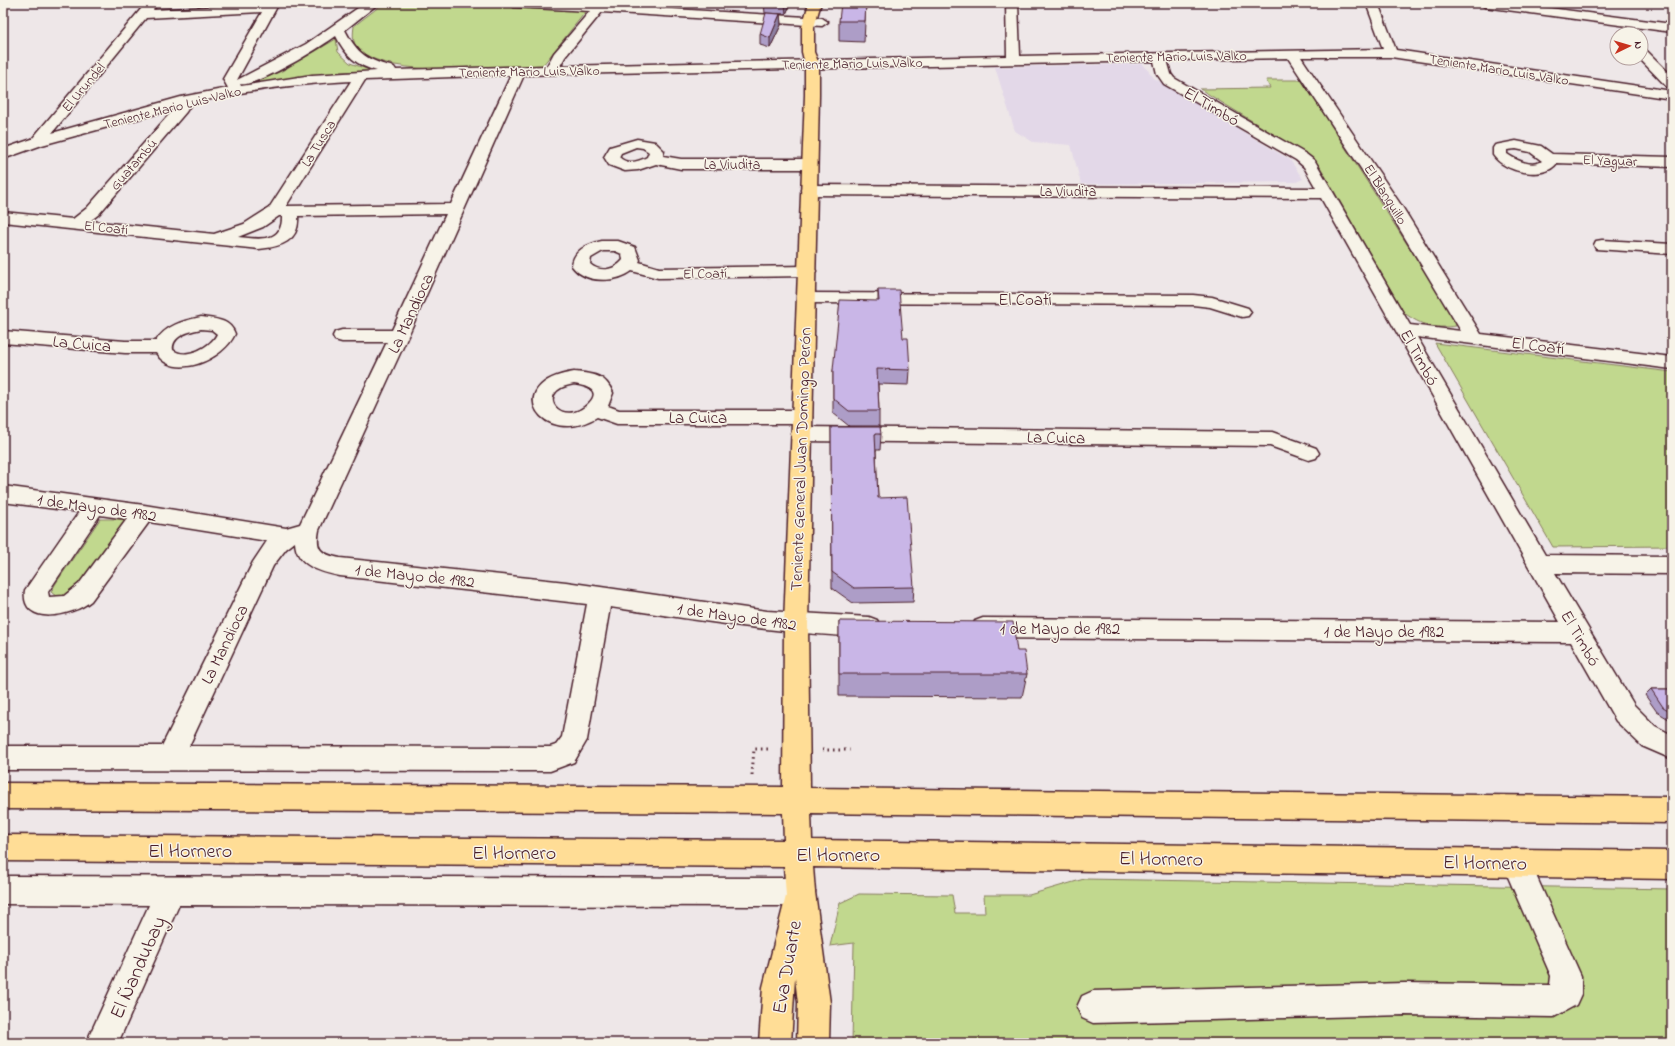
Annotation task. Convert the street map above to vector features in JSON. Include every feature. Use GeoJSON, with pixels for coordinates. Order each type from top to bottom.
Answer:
{"type":"FeatureCollection","features":[{"type":"Feature","properties":{"kind":"main road","name":"Teniente General Juan Domingo Perón"},"geometry":{"type":"LineString","coordinates":[[798,854],[796,800],[796,624],[801,426],[807,298],[812,64],[817,53],[815,3]]}},
{"type":"Feature","properties":{"kind":"main road","name":"Teniente General Juan Domingo Perón"},"geometry":{"type":"LineString","coordinates":[[816,21],[826,3]]}},
{"type":"Feature","properties":{"kind":"main road"},"geometry":{"type":"LineString","coordinates":[[3,796],[796,800],[1672,810]]}},
{"type":"Feature","properties":{"kind":"main road","name":"El Hornero"},"geometry":{"type":"LineString","coordinates":[[3,848],[798,854],[843,853],[1672,865]]}},
{"type":"Feature","properties":{"kind":"main road","name":"Eva Duarte"},"geometry":{"type":"LineString","coordinates":[[798,854],[800,892],[814,1003],[813,1043]]}},
{"type":"Feature","properties":{"kind":"main road","name":"Eva Duarte"},"geometry":{"type":"LineString","coordinates":[[775,1043],[778,987],[800,892]]}},
{"type":"Feature","properties":{"kind":"street","name":"El Urundel"},"geometry":{"type":"LineString","coordinates":[[37,142],[152,3]]}},
{"type":"Feature","properties":{"kind":"street"},"geometry":{"type":"LineString","coordinates":[[272,6],[230,79],[234,88],[297,55],[339,30],[373,3]]}},
{"type":"Feature","properties":{"kind":"street"},"geometry":{"type":"LineString","coordinates":[[514,3],[599,8],[672,8],[816,21]]}},
{"type":"Feature","properties":{"kind":"street"},"geometry":{"type":"LineString","coordinates":[[1012,3],[1014,60]]}},
{"type":"Feature","properties":{"kind":"street"},"geometry":{"type":"LineString","coordinates":[[1372,3],[1391,53]]}},
{"type":"Feature","properties":{"kind":"street"},"geometry":{"type":"LineString","coordinates":[[1485,3],[1672,28]]}},
{"type":"Feature","properties":{"kind":"street"},"geometry":{"type":"LineString","coordinates":[[1593,3],[1615,26]]}},
{"type":"Feature","properties":{"kind":"street"},"geometry":{"type":"LineString","coordinates":[[143,14],[272,6]]}},
{"type":"Feature","properties":{"kind":"street"},"geometry":{"type":"LineString","coordinates":[[551,70],[559,56],[599,8]]}},
{"type":"Feature","properties":{"kind":"street"},"geometry":{"type":"LineString","coordinates":[[339,30],[351,52],[365,62],[385,69],[414,73]]}},
{"type":"Feature","properties":{"kind":"street","name":"Teniente Mario Luis Valko"},"geometry":{"type":"LineString","coordinates":[[37,142],[234,88],[312,79],[414,73],[1391,53],[1672,95]]}},
{"type":"Feature","properties":{"kind":"street","name":"El Blanquillo"},"geometry":{"type":"LineString","coordinates":[[1292,54],[1395,208],[1474,337]]}},
{"type":"Feature","properties":{"kind":"street","name":"El Timbó"},"geometry":{"type":"LineString","coordinates":[[1160,57],[1164,74],[1169,81],[1301,157],[1310,164],[1538,564],[1625,712],[1641,731],[1655,742],[1672,747]]}},
{"type":"Feature","properties":{"kind":"street"},"geometry":{"type":"LineString","coordinates":[[1649,61],[1672,84]]}},
{"type":"Feature","properties":{"kind":"street","name":"La Mandioca"},"geometry":{"type":"LineString","coordinates":[[170,758],[264,562],[278,543],[297,533],[399,336],[455,209],[519,71]]}},
{"type":"Feature","properties":{"kind":"street","name":"La Tusca"},"geometry":{"type":"LineString","coordinates":[[282,211],[361,75]]}},
{"type":"Feature","properties":{"kind":"street","name":"Guatambú"},"geometry":{"type":"LineString","coordinates":[[77,224],[93,211],[181,109],[186,100]]}},
{"type":"Feature","properties":{"kind":"street"},"geometry":{"type":"LineString","coordinates":[[3,155],[11,150],[37,142]]}},
{"type":"Feature","properties":{"kind":"street","name":"El Yaguar"},"geometry":{"type":"LineString","coordinates":[[1548,158],[1672,162]]}},
{"type":"Feature","properties":{"kind":"street","name":"La Viudita"},"geometry":{"type":"LineString","coordinates":[[654,159],[681,164],[810,164]]}},
{"type":"Feature","properties":{"kind":"street","name":"La Viudita"},"geometry":{"type":"LineString","coordinates":[[809,190],[1326,193]]}},
{"type":"Feature","properties":{"kind":"street"},"geometry":{"type":"LineString","coordinates":[[282,211],[455,209]]}},
{"type":"Feature","properties":{"kind":"street","name":"El Coatí"},"geometry":{"type":"LineString","coordinates":[[3,217],[259,244],[270,243],[280,239],[287,233],[290,227],[282,211],[247,228],[209,238]]}},
{"type":"Feature","properties":{"kind":"street"},"geometry":{"type":"LineString","coordinates":[[1602,245],[1672,249]]}},
{"type":"Feature","properties":{"kind":"street","name":"El Coatí"},"geometry":{"type":"LineString","coordinates":[[629,264],[658,274],[807,271]]}},
{"type":"Feature","properties":{"kind":"street","name":"El Coatí"},"geometry":{"type":"LineString","coordinates":[[807,298],[1193,300],[1212,302],[1242,312]]}},
{"type":"Feature","properties":{"kind":"street","name":"El Coatí"},"geometry":{"type":"LineString","coordinates":[[1405,330],[1474,337],[1672,363]]}},
{"type":"Feature","properties":{"kind":"street"},"geometry":{"type":"LineString","coordinates":[[342,336],[399,336]]}},
{"type":"Feature","properties":{"kind":"street","name":"La Cuica"},"geometry":{"type":"LineString","coordinates":[[3,337],[125,347],[162,347]]}},
{"type":"Feature","properties":{"kind":"street","name":"La Cuica"},"geometry":{"type":"LineString","coordinates":[[597,409],[617,416],[801,426],[1272,439],[1309,453]]}},
{"type":"Feature","properties":{"kind":"street","name":"1 de Mayo de 1982"},"geometry":{"type":"LineString","coordinates":[[3,494],[297,533]]}},
{"type":"Feature","properties":{"kind":"street"},"geometry":{"type":"LineString","coordinates":[[94,507],[37,590],[36,598],[43,606],[54,607],[69,604],[78,599],[90,587],[126,534],[144,513]]}},
{"type":"Feature","properties":{"kind":"street","name":"La Mandioca"},"geometry":{"type":"LineString","coordinates":[[297,533],[306,541],[309,554]]}},
{"type":"Feature","properties":{"kind":"street","name":"1 de Mayo de 1982"},"geometry":{"type":"LineString","coordinates":[[309,554],[320,563],[340,567],[500,583],[796,624],[826,627],[889,627]]}},
{"type":"Feature","properties":{"kind":"street"},"geometry":{"type":"LineString","coordinates":[[1538,564],[1672,565]]}},
{"type":"Feature","properties":{"kind":"street"},"geometry":{"type":"LineString","coordinates":[[3,758],[550,759],[565,754],[574,740],[600,596]]}},
{"type":"Feature","properties":{"kind":"street","name":"1 de Mayo de 1982"},"geometry":{"type":"LineString","coordinates":[[960,628],[1578,632]]}},
{"type":"Feature","properties":{"kind":"street"},"geometry":{"type":"LineString","coordinates":[[1093,1007],[1405,999],[1554,1001],[1565,994],[1566,976],[1516,863]]}},
{"type":"Feature","properties":{"kind":"street"},"geometry":{"type":"LineString","coordinates":[[3,890],[800,892]]}},
{"type":"Feature","properties":{"kind":"street","name":"El Ñandubay"},"geometry":{"type":"LineString","coordinates":[[102,1043],[171,890]]}},
{"type":"Feature","properties":{"kind":"shaded area"},"geometry":{"type":"Polygon","coordinates":[[[1143,64],[1154,78],[1290,160],[1303,179],[1296,182],[1081,184],[1071,145],[1033,142],[1015,131],[995,67],[1143,64]]]}},
{"type":"Feature","properties":{"kind":"green space"},"geometry":{"type":"Polygon","coordinates":[[[384,3],[457,3],[587,10],[543,65],[446,69],[394,65],[373,59],[358,49],[354,41],[354,26],[384,3]]]}},
{"type":"Feature","properties":{"kind":"green space"},"geometry":{"type":"Polygon","coordinates":[[[336,39],[338,52],[350,63],[372,71],[341,72],[249,86],[248,84],[282,71],[336,39]]]}},
{"type":"Feature","properties":{"kind":"green space"},"geometry":{"type":"Polygon","coordinates":[[[1266,80],[1302,80],[1455,319],[1456,326],[1428,326],[1404,313],[1319,165],[1312,158],[1200,89],[1270,88],[1266,80]]]}},
{"type":"Feature","properties":{"kind":"green space"},"geometry":{"type":"Polygon","coordinates":[[[1435,343],[1672,372],[1672,546],[1553,547],[1435,343]]]}},
{"type":"Feature","properties":{"kind":"green space"},"geometry":{"type":"Polygon","coordinates":[[[100,519],[128,519],[70,597],[57,597],[51,592],[100,519]]]}},
{"type":"Feature","properties":{"kind":"green space"},"geometry":{"type":"Polygon","coordinates":[[[1084,879],[1672,889],[1672,1043],[852,1043],[854,943],[830,946],[840,903],[859,894],[952,895],[955,913],[985,913],[984,895],[1029,895],[1084,879]]]}},
{"type":"Feature","properties":{"kind":"building"},"geometry":{"type":"Polygon","coordinates":[[[841,3],[866,3],[865,21],[839,21],[841,3]]]}},
{"type":"Feature","properties":{"kind":"building"},"geometry":{"type":"Polygon","coordinates":[[[766,13],[780,14],[770,38],[760,34],[766,13]]]}},
{"type":"Feature","properties":{"kind":"building"},"geometry":{"type":"Polygon","coordinates":[[[878,290],[899,290],[903,338],[908,338],[910,370],[877,369],[879,411],[849,411],[833,398],[833,370],[840,300],[879,301],[878,290]]]}},
{"type":"Feature","properties":{"kind":"building"},"geometry":{"type":"Polygon","coordinates":[[[831,427],[880,427],[881,434],[875,434],[878,498],[907,497],[914,587],[854,588],[832,572],[831,427]]]}},
{"type":"Feature","properties":{"kind":"building"},"geometry":{"type":"Polygon","coordinates":[[[839,621],[1013,622],[1017,651],[1024,651],[1027,674],[839,674],[839,621]]]}},
{"type":"Feature","properties":{"kind":"building"},"geometry":{"type":"Polygon","coordinates":[[[1651,689],[1672,689],[1672,712],[1663,707],[1651,689]]]}}]}
